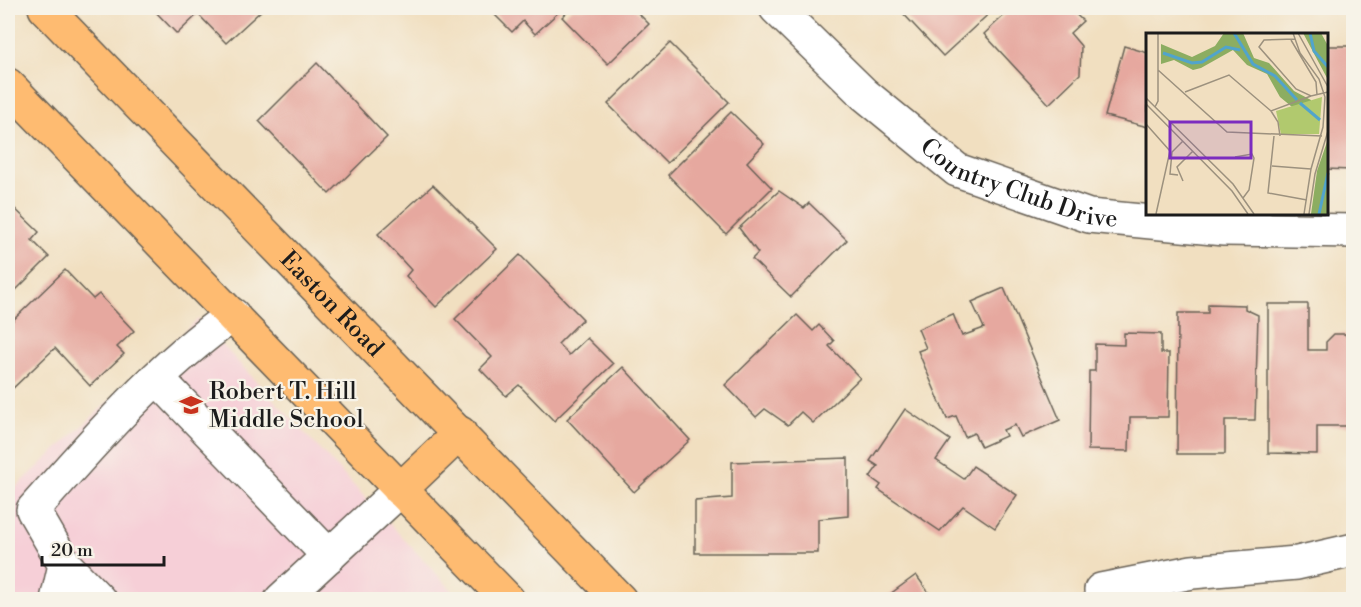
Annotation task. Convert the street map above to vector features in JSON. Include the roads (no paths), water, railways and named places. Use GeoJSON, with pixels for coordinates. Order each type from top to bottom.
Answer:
{"type":"FeatureCollection","features":[{"type":"Feature","properties":{"kind":"main road","name":"Easton Road"},"geometry":{"type":"LineString","coordinates":[[45,8],[620,600]]}},
{"type":"Feature","properties":{"kind":"main road"},"geometry":{"type":"LineString","coordinates":[[8,85],[508,600]]}},
{"type":"Feature","properties":{"kind":"main road"},"geometry":{"type":"LineString","coordinates":[[400,490],[460,433]]}},
{"type":"Feature","properties":{"kind":"street","name":"Country Club Drive"},"geometry":{"type":"LineString","coordinates":[[776,8],[864,94],[957,170],[1089,216],[1224,229],[1353,231]]}},
{"type":"Feature","properties":{"kind":"street"},"geometry":{"type":"LineString","coordinates":[[99,600],[65,565],[33,510],[77,460],[199,338],[232,315]]}},
{"type":"Feature","properties":{"kind":"street"},"geometry":{"type":"LineString","coordinates":[[158,379],[329,555]]}},
{"type":"Feature","properties":{"kind":"street"},"geometry":{"type":"LineString","coordinates":[[280,600],[400,490]]}},
{"type":"Feature","properties":{"kind":"street"},"geometry":{"type":"LineString","coordinates":[[1101,590],[1192,572],[1297,563],[1353,550]]}},
{"type":"Feature","properties":{"kind":"street"},"geometry":{"type":"LineString","coordinates":[[57,600],[65,565]]}},
{"type":"Feature","properties":{"kind":"place","name":"Robert T. Hill Middle School"},"geometry":{"type":"Point","coordinates":[191,405]}}]}
